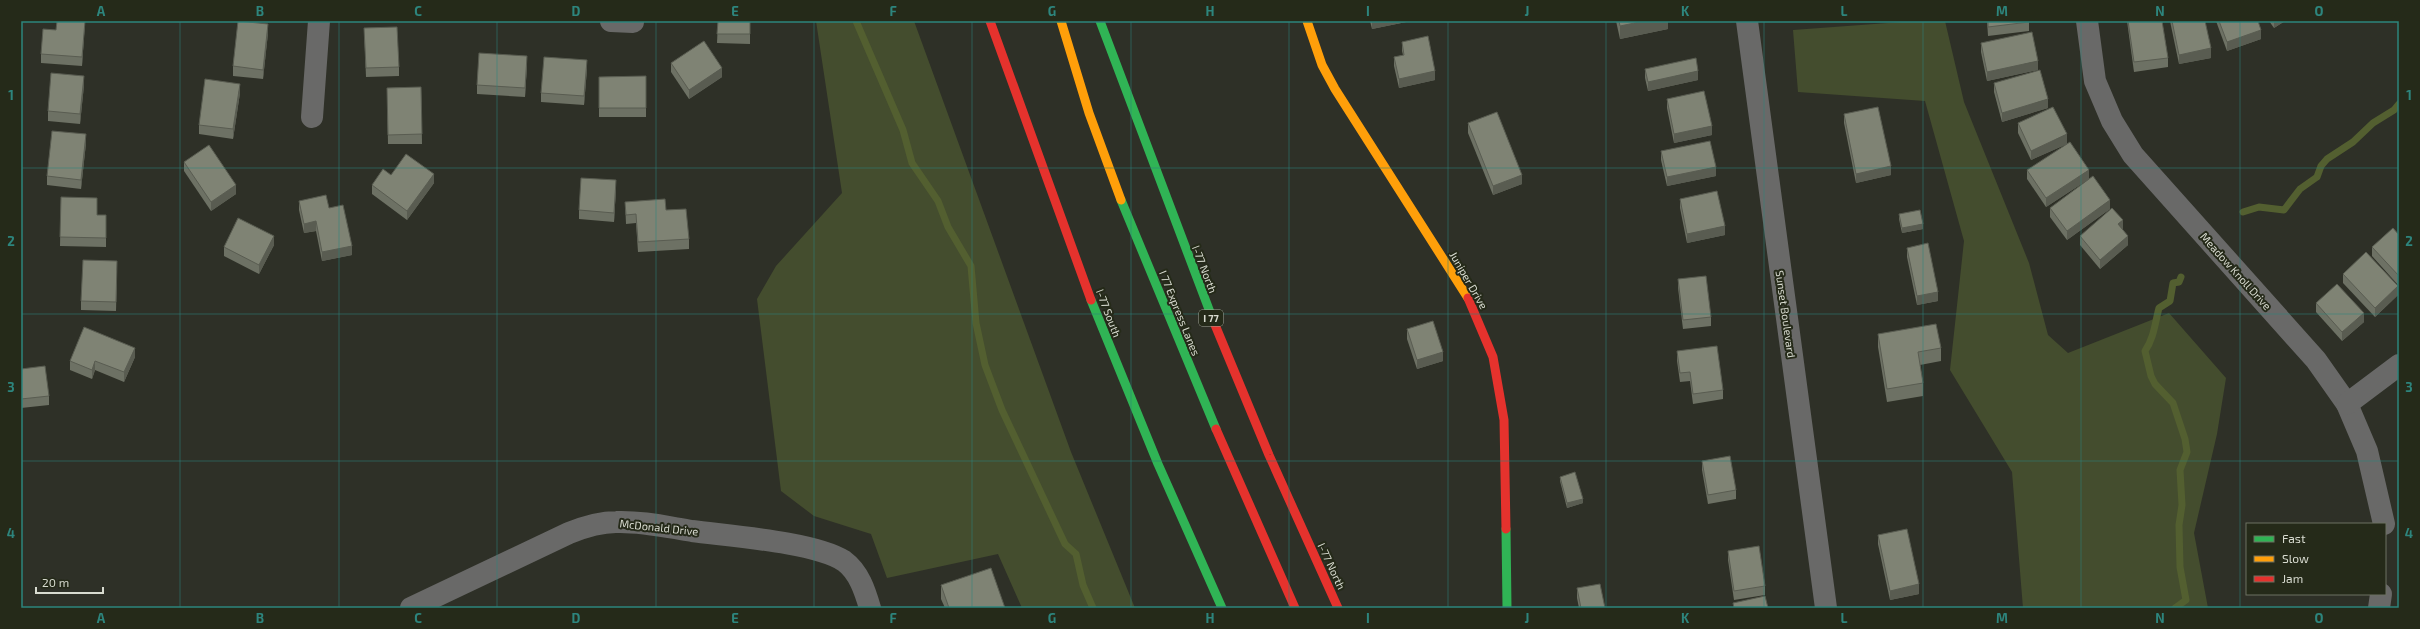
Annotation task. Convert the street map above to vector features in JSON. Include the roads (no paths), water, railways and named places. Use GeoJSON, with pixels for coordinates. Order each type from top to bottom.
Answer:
{"type":"FeatureCollection","features":[{"type":"Feature","properties":{"kind":"main road","name":"I-77 South"},"geometry":{"type":"LineString","coordinates":[[990,21],[1042,170],[1102,330],[1172,497],[1222,608]]}},
{"type":"Feature","properties":{"kind":"main road","name":"I 77 Express Lanes"},"geometry":{"type":"LineString","coordinates":[[1061,21],[1070,56],[1120,198],[1211,420],[1295,608]]}},
{"type":"Feature","properties":{"kind":"main road","name":"I-77 North"},"geometry":{"type":"LineString","coordinates":[[1100,21],[1200,291],[1269,455],[1338,608]]}},
{"type":"Feature","properties":{"kind":"main road","name":"Juniper Drive"},"geometry":{"type":"LineString","coordinates":[[1307,21],[1322,65],[1335,88],[1465,292],[1493,358],[1504,420],[1507,608]]}},
{"type":"Feature","properties":{"kind":"street"},"geometry":{"type":"LineString","coordinates":[[312,117],[319,21]]}},
{"type":"Feature","properties":{"kind":"street"},"geometry":{"type":"LineString","coordinates":[[611,21],[633,22]]}},
{"type":"Feature","properties":{"kind":"street","name":"Sunset Boulevard"},"geometry":{"type":"LineString","coordinates":[[1747,21],[1826,608]]}},
{"type":"Feature","properties":{"kind":"street","name":"Meadow Knoll Drive"},"geometry":{"type":"LineString","coordinates":[[2087,21],[2095,82],[2112,121],[2133,155],[2316,360],[2347,404],[2367,451],[2384,523]]}},
{"type":"Feature","properties":{"kind":"street"},"geometry":{"type":"LineString","coordinates":[[2347,404],[2399,365]]}},
{"type":"Feature","properties":{"kind":"street","name":"McDonald Drive"},"geometry":{"type":"LineString","coordinates":[[411,608],[569,533],[587,526],[616,522],[760,540],[820,551],[845,562],[856,574],[864,590],[870,608]]}},
{"type":"Feature","properties":{"kind":"street"},"geometry":{"type":"LineString","coordinates":[[2380,608],[2381,595]]}},
{"type":"Feature","properties":{"kind":"waterway"},"geometry":{"type":"LineString","coordinates":[[856,21],[903,130],[912,163],[938,201],[948,227],[971,266],[976,323],[985,365],[1002,410],[1065,544],[1076,554],[1083,585],[1093,608]]}},
{"type":"Feature","properties":{"kind":"waterway"},"geometry":{"type":"LineString","coordinates":[[2243,212],[2259,207],[2284,210],[2300,189],[2317,177],[2321,166],[2327,159],[2353,142],[2373,123],[2394,110],[2399,104]]}},
{"type":"Feature","properties":{"kind":"waterway"},"geometry":{"type":"LineString","coordinates":[[2175,608],[2186,600],[2180,567],[2179,525],[2182,505],[2180,470],[2187,452],[2185,439],[2173,403],[2155,384],[2151,376],[2145,351],[2152,336],[2159,308],[2170,301],[2173,283],[2179,282],[2181,277]]}}]}
